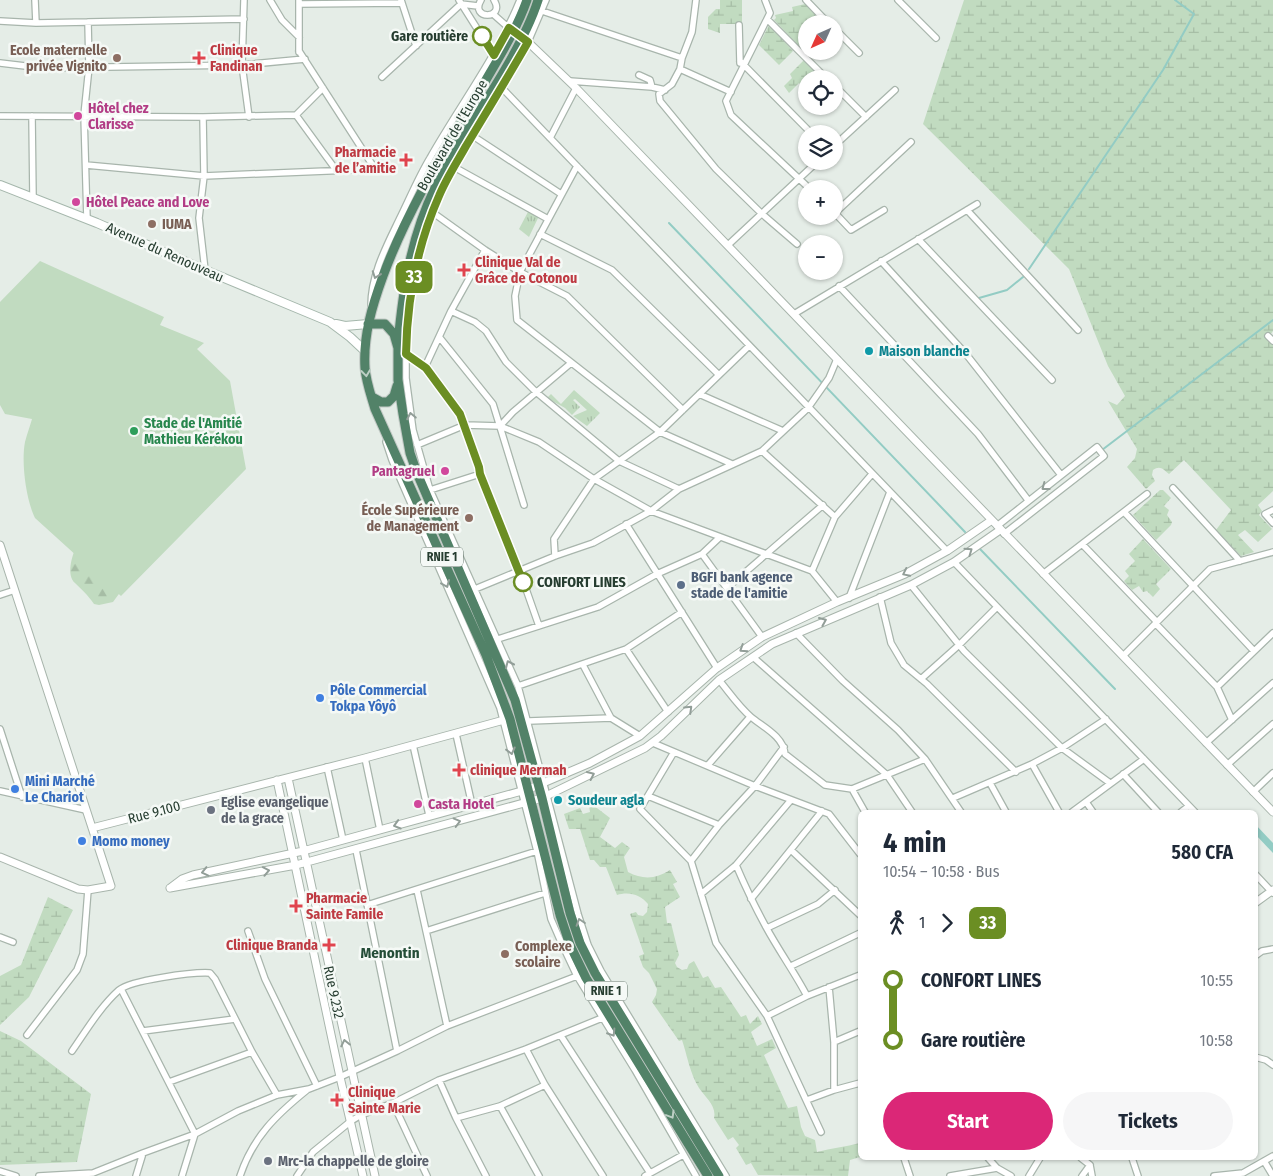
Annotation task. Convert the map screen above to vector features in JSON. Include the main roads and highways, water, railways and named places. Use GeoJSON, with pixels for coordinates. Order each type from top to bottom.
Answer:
{"type":"FeatureCollection","features":[{"type":"Feature","properties":{"kind":"highway","name":"Boulevard de l’Europe"},"geometry":{"type":"LineString","coordinates":[[368,324],[387,265],[408,215],[527,0]]}},
{"type":"Feature","properties":{"kind":"highway","name":"Boulevard de l’Europe"},"geometry":{"type":"LineString","coordinates":[[398,348],[405,281],[413,248],[429,202],[445,170],[525,40],[538,0]]}},
{"type":"Feature","properties":{"kind":"highway"},"geometry":{"type":"LineString","coordinates":[[368,324],[384,324],[389,327],[394,334],[398,348]]}},
{"type":"Feature","properties":{"kind":"highway","name":"RNIE 1"},"geometry":{"type":"LineString","coordinates":[[368,324],[365,369],[375,409],[496,679],[510,718],[528,803],[570,945],[708,1176]]}},
{"type":"Feature","properties":{"kind":"highway","name":"RNIE 1"},"geometry":{"type":"LineString","coordinates":[[398,348],[398,380],[407,436],[416,472],[508,682],[522,720],[544,796],[570,913],[587,959],[719,1176]]}},
{"type":"Feature","properties":{"kind":"highway"},"geometry":{"type":"LineString","coordinates":[[372,397],[381,402],[388,402],[394,396],[398,380]]}},
{"type":"Feature","properties":{"kind":"main road","name":"Avenue du Renouveau"},"geometry":{"type":"LineString","coordinates":[[0,185],[87,219],[330,322],[345,326],[368,324]]}},
{"type":"Feature","properties":{"kind":"main road","name":"Avenue du Renouveau"},"geometry":{"type":"LineString","coordinates":[[330,322],[365,351]]}},
{"type":"Feature","properties":{"kind":"water"},"geometry":{"type":"Polygon","coordinates":[[[1258,827],[1273,843],[1273,853],[1258,837],[1258,827]]]}},
{"type":"Feature","properties":{"kind":"waterway"},"geometry":{"type":"LineString","coordinates":[[1029,269],[1163,70],[1194,14],[1175,0]]}},
{"type":"Feature","properties":{"kind":"waterway"},"geometry":{"type":"LineString","coordinates":[[669,223],[965,532]]}},
{"type":"Feature","properties":{"kind":"waterway"},"geometry":{"type":"LineString","coordinates":[[979,298],[1007,290],[1023,277]]}},
{"type":"Feature","properties":{"kind":"waterway"},"geometry":{"type":"LineString","coordinates":[[1102,450],[1273,320]]}},
{"type":"Feature","properties":{"kind":"waterway"},"geometry":{"type":"LineString","coordinates":[[980,549],[1115,689]]}},
{"type":"Feature","properties":{"kind":"place","name":"Gare routière"},"geometry":{"type":"Point","coordinates":[482,36]}},
{"type":"Feature","properties":{"kind":"place","name":"Ecole maternelle privée Vignito"},"geometry":{"type":"Point","coordinates":[117,58]}},
{"type":"Feature","properties":{"kind":"place","name":"Clinique Fandinan"},"geometry":{"type":"Point","coordinates":[199,58]}},
{"type":"Feature","properties":{"kind":"place","name":"Hôtel chez Clarisse"},"geometry":{"type":"Point","coordinates":[78,116]}},
{"type":"Feature","properties":{"kind":"place","name":"Pharmacie de l’amitie"},"geometry":{"type":"Point","coordinates":[406,160]}},
{"type":"Feature","properties":{"kind":"place","name":"Hôtel Peace and Love"},"geometry":{"type":"Point","coordinates":[76,202]}},
{"type":"Feature","properties":{"kind":"place","name":"IUMA"},"geometry":{"type":"Point","coordinates":[152,224]}},
{"type":"Feature","properties":{"kind":"place","name":"Clinique Val de Grâce de Cotonou"},"geometry":{"type":"Point","coordinates":[464,270]}},
{"type":"Feature","properties":{"kind":"place","name":"Maison blanche"},"geometry":{"type":"Point","coordinates":[869,351]}},
{"type":"Feature","properties":{"kind":"place","name":"Stade de l'Amitié Mathieu Kérékou"},"geometry":{"type":"Point","coordinates":[134,431]}},
{"type":"Feature","properties":{"kind":"place","name":"Pantagruel"},"geometry":{"type":"Point","coordinates":[445,471]}},
{"type":"Feature","properties":{"kind":"place","name":"École Supérieure de Management"},"geometry":{"type":"Point","coordinates":[469,518]}},
{"type":"Feature","properties":{"kind":"place","name":"CONFORT LINES"},"geometry":{"type":"Point","coordinates":[523,582]}},
{"type":"Feature","properties":{"kind":"place","name":"BGFI bank agence stade de l'amitie"},"geometry":{"type":"Point","coordinates":[681,585]}},
{"type":"Feature","properties":{"kind":"place","name":"Pôle Commercial Tokpa Yôyô"},"geometry":{"type":"Point","coordinates":[320,698]}},
{"type":"Feature","properties":{"kind":"place","name":"clinique Mermah"},"geometry":{"type":"Point","coordinates":[459,770]}},
{"type":"Feature","properties":{"kind":"place","name":"Mini Marché Le Chariot"},"geometry":{"type":"Point","coordinates":[15,789]}},
{"type":"Feature","properties":{"kind":"place","name":"Soudeur agla"},"geometry":{"type":"Point","coordinates":[558,800]}},
{"type":"Feature","properties":{"kind":"place","name":"Casta Hotel"},"geometry":{"type":"Point","coordinates":[418,804]}},
{"type":"Feature","properties":{"kind":"place","name":"Eglise evangelique de la grace"},"geometry":{"type":"Point","coordinates":[211,810]}},
{"type":"Feature","properties":{"kind":"place","name":"Momo money"},"geometry":{"type":"Point","coordinates":[82,841]}},
{"type":"Feature","properties":{"kind":"place","name":"Pharmacie Sainte Famile"},"geometry":{"type":"Point","coordinates":[296,906]}},
{"type":"Feature","properties":{"kind":"place","name":"Clinique Branda"},"geometry":{"type":"Point","coordinates":[329,945]}},
{"type":"Feature","properties":{"kind":"place","name":"Complexe scolaire"},"geometry":{"type":"Point","coordinates":[505,954]}},
{"type":"Feature","properties":{"kind":"place","name":"Clinique Sainte Marie"},"geometry":{"type":"Point","coordinates":[337,1100]}},
{"type":"Feature","properties":{"kind":"place","name":"Mrc-la chappelle de gloire"},"geometry":{"type":"Point","coordinates":[268,1161]}},
{"type":"Feature","properties":{"kind":"district","name":"Menontin"},"geometry":{"type":"Point","coordinates":[390,953]}}]}
